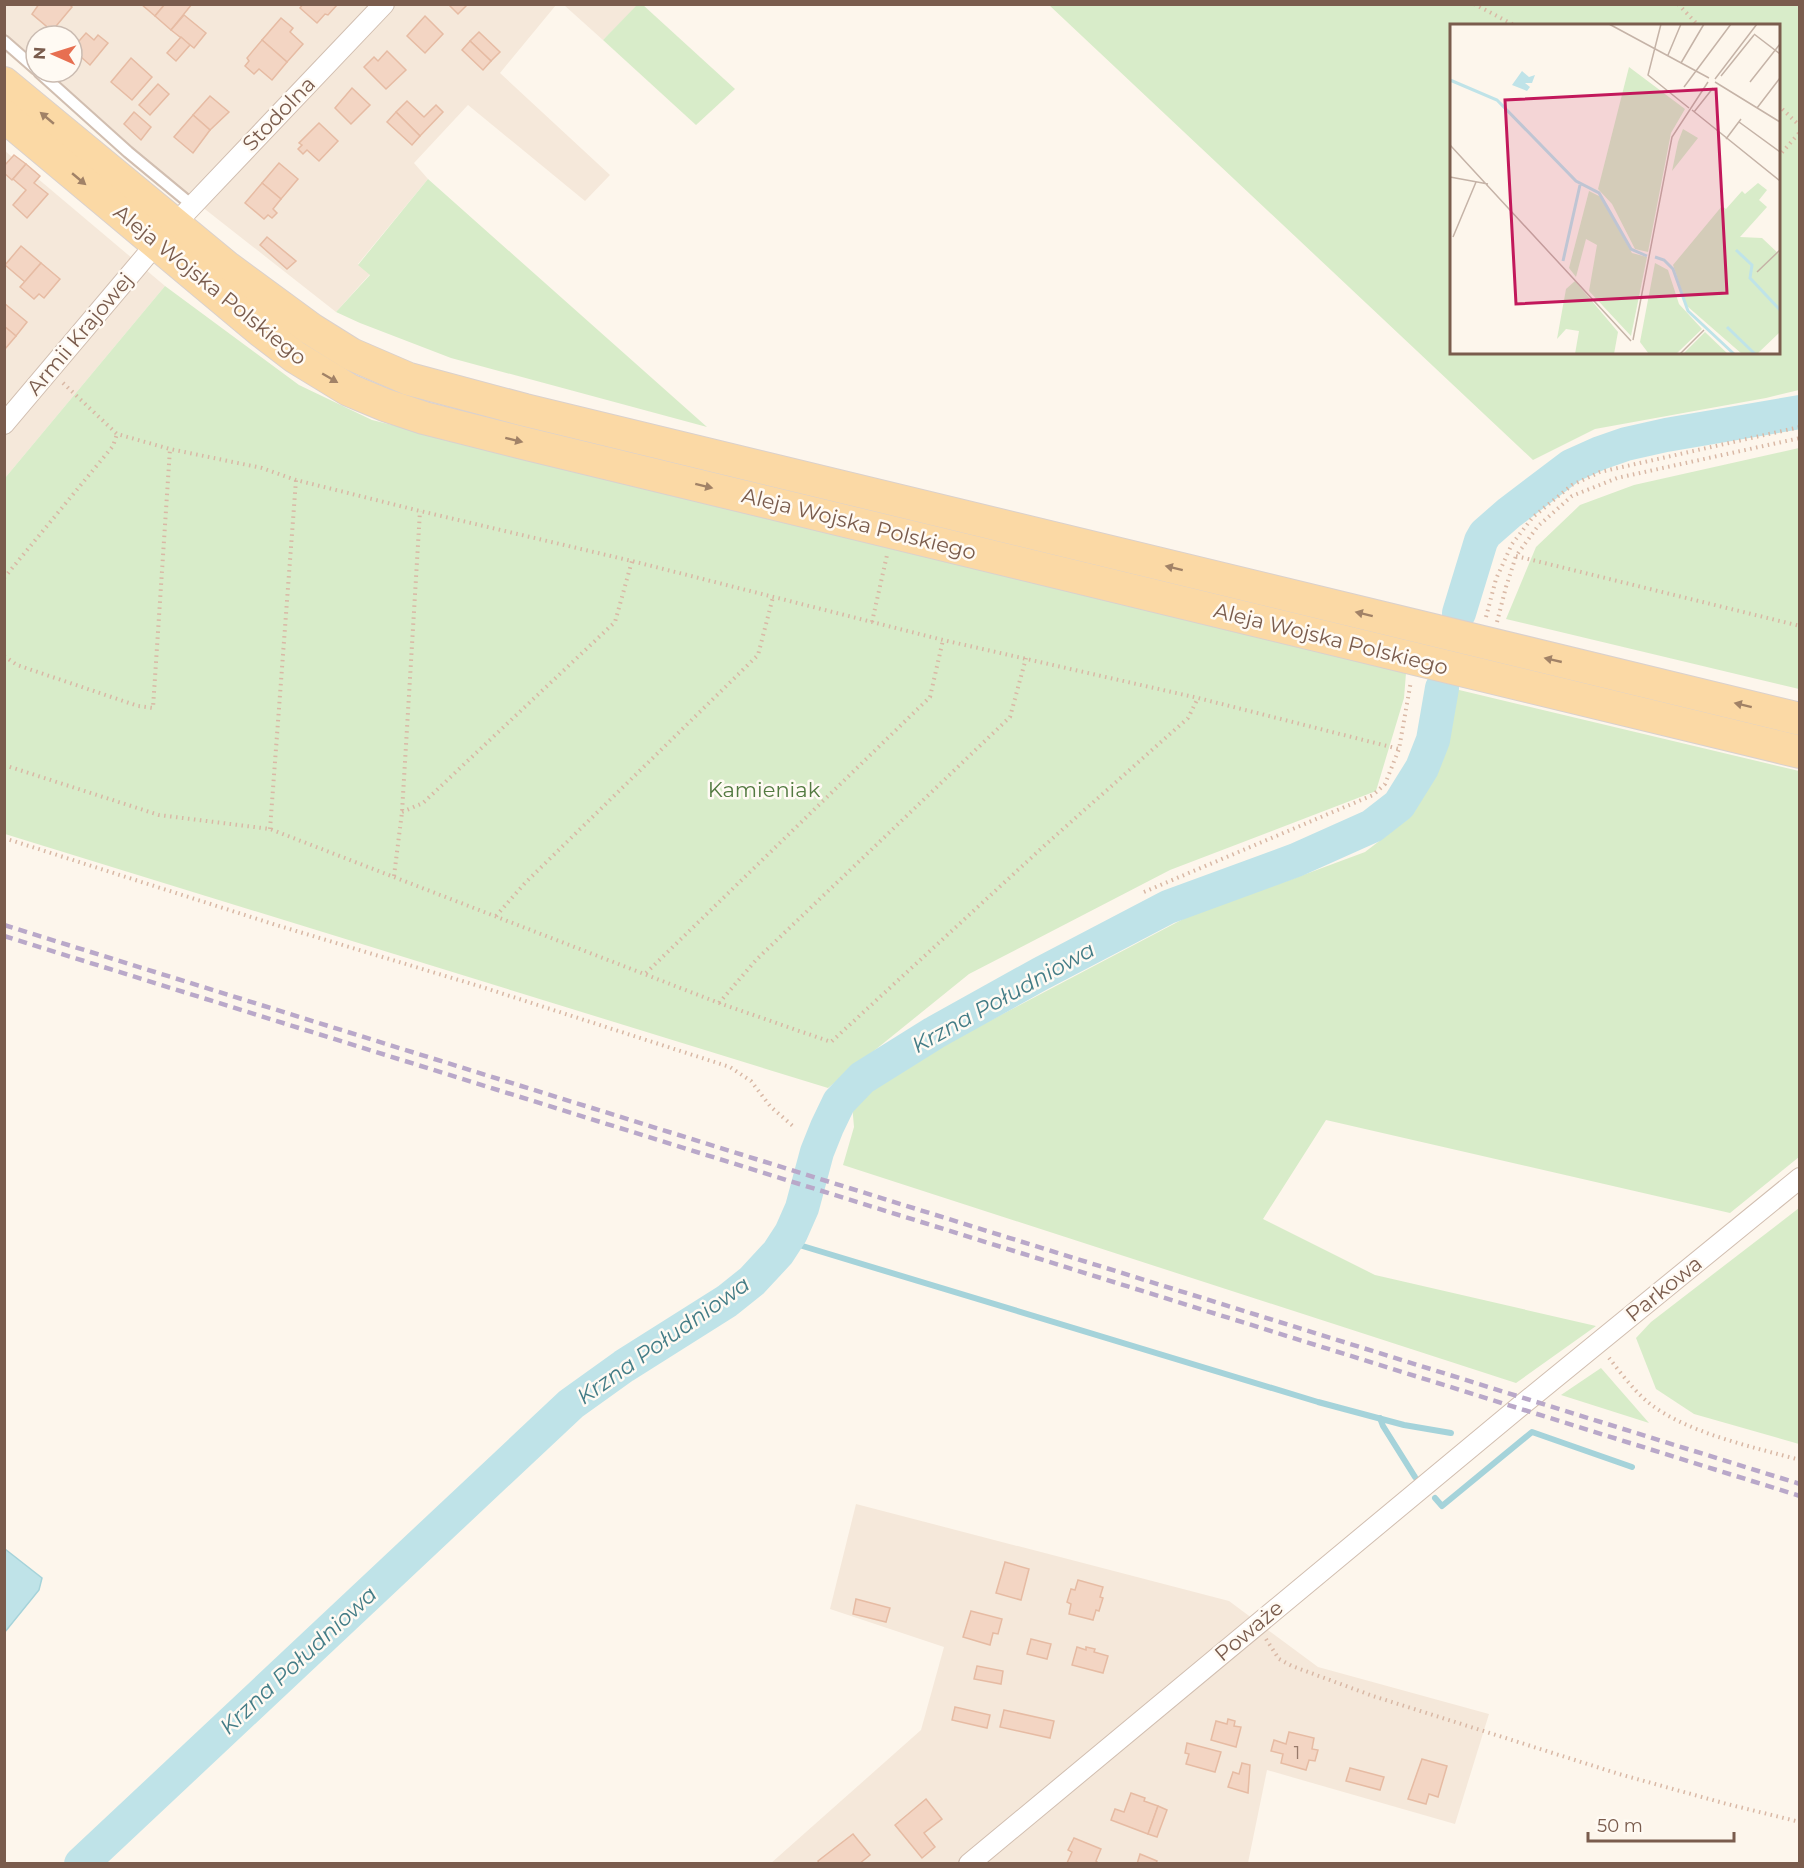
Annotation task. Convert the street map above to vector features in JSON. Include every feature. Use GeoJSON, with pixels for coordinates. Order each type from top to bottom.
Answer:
{"type":"FeatureCollection","features":[{"type":"Feature","properties":{"kind":"main road","name":"Aleja Wojska Polskiego"},"geometry":{"type":"LineString","coordinates":[[4,83],[255,290],[310,329],[351,354],[416,382],[1800,719]]}},
{"type":"Feature","properties":{"kind":"main road","name":"Aleja Wojska Polskiego"},"geometry":{"type":"LineString","coordinates":[[4,116],[174,224],[295,357],[349,390],[404,411],[478,432],[1800,752]]}},
{"type":"Feature","properties":{"kind":"street","name":"Stodolna"},"geometry":{"type":"LineString","coordinates":[[174,224],[384,4]]}},
{"type":"Feature","properties":{"kind":"street","name":"Armii Krajowej"},"geometry":{"type":"LineString","coordinates":[[4,424],[174,224]]}},
{"type":"Feature","properties":{"kind":"street","name":"Parkowa"},"geometry":{"type":"LineString","coordinates":[[1528,1399],[1800,1178]]}},
{"type":"Feature","properties":{"kind":"street","name":"Poważe"},"geometry":{"type":"LineString","coordinates":[[969,1863],[1528,1399]]}},
{"type":"Feature","properties":{"kind":"lane"},"geometry":{"type":"LineString","coordinates":[[4,41],[24,59]]}},
{"type":"Feature","properties":{"kind":"lane"},"geometry":{"type":"LineString","coordinates":[[52,84],[128,152],[174,224]]}},
{"type":"Feature","properties":{"kind":"path"},"geometry":{"type":"LineString","coordinates":[[1474,4],[1512,24]]}},
{"type":"Feature","properties":{"kind":"path"},"geometry":{"type":"LineString","coordinates":[[1678,4],[1697,24]]}},
{"type":"Feature","properties":{"kind":"path"},"geometry":{"type":"LineString","coordinates":[[1780,106],[1800,126]]}},
{"type":"Feature","properties":{"kind":"path"},"geometry":{"type":"LineString","coordinates":[[1780,156],[1800,132]]}},
{"type":"Feature","properties":{"kind":"path"},"geometry":{"type":"LineString","coordinates":[[49,371],[117,434],[170,449],[262,468],[296,480],[420,511],[632,561],[943,640],[1198,699],[1399,749]]}},
{"type":"Feature","properties":{"kind":"path"},"geometry":{"type":"LineString","coordinates":[[1484,625],[1496,579],[1512,544],[1533,517],[1572,484],[1600,472],[1800,427]]}},
{"type":"Feature","properties":{"kind":"path"},"geometry":{"type":"LineString","coordinates":[[4,578],[113,446],[117,434]]}},
{"type":"Feature","properties":{"kind":"path"},"geometry":{"type":"LineString","coordinates":[[1495,629],[1516,556],[1538,526],[1572,496],[1617,478],[1800,438]]}},
{"type":"Feature","properties":{"kind":"path"},"geometry":{"type":"LineString","coordinates":[[4,656],[16,666],[138,706],[153,708],[170,449]]}},
{"type":"Feature","properties":{"kind":"path"},"geometry":{"type":"LineString","coordinates":[[270,829],[296,480]]}},
{"type":"Feature","properties":{"kind":"path"},"geometry":{"type":"LineString","coordinates":[[394,876],[402,812],[420,511]]}},
{"type":"Feature","properties":{"kind":"path"},"geometry":{"type":"LineString","coordinates":[[872,622],[889,549]]}},
{"type":"Feature","properties":{"kind":"path"},"geometry":{"type":"LineString","coordinates":[[1516,556],[1800,626]]}},
{"type":"Feature","properties":{"kind":"path"},"geometry":{"type":"LineString","coordinates":[[402,812],[423,803],[615,622],[632,561]]}},
{"type":"Feature","properties":{"kind":"path"},"geometry":{"type":"LineString","coordinates":[[496,916],[533,875],[758,655],[773,597]]}},
{"type":"Feature","properties":{"kind":"path"},"geometry":{"type":"LineString","coordinates":[[646,973],[930,697],[943,640]]}},
{"type":"Feature","properties":{"kind":"path"},"geometry":{"type":"LineString","coordinates":[[719,1003],[756,960],[1010,717],[1026,658]]}},
{"type":"Feature","properties":{"kind":"path"},"geometry":{"type":"LineString","coordinates":[[1144,892],[1372,795],[1385,784],[1399,749],[1415,660]]}},
{"type":"Feature","properties":{"kind":"path"},"geometry":{"type":"LineString","coordinates":[[4,765],[159,815],[270,829],[719,1003],[831,1042],[1044,846],[1188,718],[1198,699]]}},
{"type":"Feature","properties":{"kind":"path"},"geometry":{"type":"LineString","coordinates":[[4,838],[273,924],[503,993],[730,1067],[751,1081],[770,1106],[795,1128]]}},
{"type":"Feature","properties":{"kind":"path"},"geometry":{"type":"LineString","coordinates":[[1598,1343],[1649,1403],[1679,1421],[1716,1436],[1800,1460]]}},
{"type":"Feature","properties":{"kind":"path"},"geometry":{"type":"LineString","coordinates":[[1254,1627],[1270,1643],[1280,1659],[1292,1666],[1373,1696],[1619,1774],[1800,1822]]}},
{"type":"Feature","properties":{"kind":"shaded area"},"geometry":{"type":"Polygon","coordinates":[[[4,5],[556,5],[500,73],[610,175],[585,201],[468,105],[414,163],[428,179],[358,264],[370,274],[336,312],[46,84],[84,84],[84,24],[24,24],[24,67],[5,52],[4,5]]]}},
{"type":"Feature","properties":{"kind":"shaded area"},"geometry":{"type":"Polygon","coordinates":[[[564,5],[638,5],[603,40],[564,5]]]}},
{"type":"Feature","properties":{"kind":"shaded area"},"geometry":{"type":"Polygon","coordinates":[[[5,151],[165,286],[5,478],[5,151]]]}},
{"type":"Feature","properties":{"kind":"shaded area"},"geometry":{"type":"Polygon","coordinates":[[[856,1504],[1229,1601],[1318,1667],[1489,1714],[1455,1824],[1267,1770],[1248,1863],[770,1864],[921,1730],[944,1647],[830,1609],[856,1504]]]}},
{"type":"Feature","properties":{"kind":"green space"},"geometry":{"type":"Polygon","coordinates":[[[638,4],[643,5],[735,89],[696,125],[603,40],[638,4]]]}},
{"type":"Feature","properties":{"kind":"green space"},"geometry":{"type":"Polygon","coordinates":[[[1049,5],[1799,5],[1799,390],[1595,429],[1533,460],[1049,5]]]}},
{"type":"Feature","properties":{"kind":"green space"},"geometry":{"type":"Polygon","coordinates":[[[428,179],[707,427],[451,358],[336,312],[370,275],[358,265],[428,179]]]}},
{"type":"Feature","properties":{"kind":"green space","name":"Kamieniak"},"geometry":{"type":"Polygon","coordinates":[[[165,286],[299,385],[372,420],[1406,673],[1404,698],[1376,791],[1170,870],[969,974],[828,1088],[5,834],[5,478],[165,286]]]}},
{"type":"Feature","properties":{"kind":"green space"},"geometry":{"type":"Polygon","coordinates":[[[1799,448],[1799,689],[1506,619],[1536,547],[1580,505],[1634,485],[1799,448]]]}},
{"type":"Feature","properties":{"kind":"green space"},"geometry":{"type":"Polygon","coordinates":[[[1455,689],[1799,771],[1799,1157],[1730,1213],[1326,1120],[1263,1219],[1375,1275],[1596,1326],[1516,1383],[843,1165],[854,1127],[852,1104],[900,1068],[1206,907],[1287,881],[1365,852],[1408,819],[1433,781],[1455,689]]]}},
{"type":"Feature","properties":{"kind":"green space"},"geometry":{"type":"Polygon","coordinates":[[[1799,1208],[1799,1444],[1694,1414],[1656,1389],[1636,1338],[1651,1322],[1799,1208]]]}},
{"type":"Feature","properties":{"kind":"green space"},"geometry":{"type":"Polygon","coordinates":[[[1601,1368],[1649,1423],[1561,1395],[1601,1368]]]}},
{"type":"Feature","properties":{"kind":"water"},"geometry":{"type":"Polygon","coordinates":[[[5,1549],[42,1578],[39,1590],[5,1632],[5,1549]]]}},
{"type":"Feature","properties":{"kind":"building"},"geometry":{"type":"Polygon","coordinates":[[[39,4],[69,4],[72,7],[58,24],[44,24],[32,14],[39,4]]]}},
{"type":"Feature","properties":{"kind":"building"},"geometry":{"type":"Polygon","coordinates":[[[141,4],[165,4],[155,16],[141,4]]]}},
{"type":"Feature","properties":{"kind":"building"},"geometry":{"type":"Polygon","coordinates":[[[165,4],[192,4],[171,30],[155,16],[165,4]]]}},
{"type":"Feature","properties":{"kind":"building"},"geometry":{"type":"Polygon","coordinates":[[[303,4],[337,5],[317,23],[300,8],[303,4]]]}},
{"type":"Feature","properties":{"kind":"building"},"geometry":{"type":"Polygon","coordinates":[[[448,4],[468,4],[458,14],[448,4]]]}},
{"type":"Feature","properties":{"kind":"building"},"geometry":{"type":"Polygon","coordinates":[[[184,15],[206,33],[194,48],[171,30],[184,15]]]}},
{"type":"Feature","properties":{"kind":"building"},"geometry":{"type":"Polygon","coordinates":[[[425,16],[443,34],[425,53],[407,36],[425,16]]]}},
{"type":"Feature","properties":{"kind":"building"},"geometry":{"type":"Polygon","coordinates":[[[281,18],[293,28],[290,32],[303,44],[287,62],[262,40],[281,18]]]}},
{"type":"Feature","properties":{"kind":"building"},"geometry":{"type":"Polygon","coordinates":[[[479,32],[500,52],[491,61],[470,41],[479,32]]]}},
{"type":"Feature","properties":{"kind":"building"},"geometry":{"type":"Polygon","coordinates":[[[86,33],[94,40],[98,35],[108,43],[90,65],[84,60],[84,35],[86,33]]]}},
{"type":"Feature","properties":{"kind":"building"},"geometry":{"type":"Polygon","coordinates":[[[181,37],[190,45],[176,61],[167,53],[181,37]]]}},
{"type":"Feature","properties":{"kind":"building"},"geometry":{"type":"Polygon","coordinates":[[[262,40],[287,62],[272,80],[259,69],[254,74],[245,66],[249,61],[247,58],[262,40]]]}},
{"type":"Feature","properties":{"kind":"building"},"geometry":{"type":"Polygon","coordinates":[[[470,41],[491,61],[483,70],[462,50],[470,41]]]}},
{"type":"Feature","properties":{"kind":"building"},"geometry":{"type":"Polygon","coordinates":[[[387,51],[406,70],[386,89],[364,67],[374,57],[378,61],[387,51]]]}},
{"type":"Feature","properties":{"kind":"building"},"geometry":{"type":"Polygon","coordinates":[[[131,58],[152,77],[132,100],[111,82],[131,58]]]}},
{"type":"Feature","properties":{"kind":"building"},"geometry":{"type":"Polygon","coordinates":[[[158,84],[169,94],[150,115],[139,105],[158,84]]]}},
{"type":"Feature","properties":{"kind":"building"},"geometry":{"type":"Polygon","coordinates":[[[352,88],[370,105],[351,124],[335,108],[352,88]]]}},
{"type":"Feature","properties":{"kind":"building"},"geometry":{"type":"Polygon","coordinates":[[[210,96],[229,112],[210,130],[193,115],[210,96]]]}},
{"type":"Feature","properties":{"kind":"building"},"geometry":{"type":"Polygon","coordinates":[[[407,101],[424,117],[436,105],[443,112],[420,136],[396,112],[407,101]]]}},
{"type":"Feature","properties":{"kind":"building"},"geometry":{"type":"Polygon","coordinates":[[[134,112],[151,127],[141,140],[124,124],[134,112]]]}},
{"type":"Feature","properties":{"kind":"building"},"geometry":{"type":"Polygon","coordinates":[[[396,112],[420,136],[412,145],[387,122],[396,112]]]}},
{"type":"Feature","properties":{"kind":"building"},"geometry":{"type":"Polygon","coordinates":[[[193,115],[210,130],[193,153],[174,137],[193,115]]]}},
{"type":"Feature","properties":{"kind":"building"},"geometry":{"type":"Polygon","coordinates":[[[319,123],[338,141],[319,161],[307,150],[303,154],[298,149],[302,145],[299,143],[319,123]]]}},
{"type":"Feature","properties":{"kind":"building"},"geometry":{"type":"Polygon","coordinates":[[[14,155],[26,164],[12,180],[4,173],[4,166],[14,155]]]}},
{"type":"Feature","properties":{"kind":"building"},"geometry":{"type":"Polygon","coordinates":[[[279,163],[298,179],[281,199],[262,183],[279,163]]]}},
{"type":"Feature","properties":{"kind":"building"},"geometry":{"type":"Polygon","coordinates":[[[26,164],[40,176],[34,183],[48,194],[27,218],[13,205],[26,190],[13,179],[26,164]]]}},
{"type":"Feature","properties":{"kind":"building"},"geometry":{"type":"Polygon","coordinates":[[[262,183],[281,199],[273,209],[277,213],[272,218],[268,215],[264,219],[245,203],[262,183]]]}},
{"type":"Feature","properties":{"kind":"building"},"geometry":{"type":"Polygon","coordinates":[[[267,237],[296,261],[287,269],[260,245],[267,237]]]}},
{"type":"Feature","properties":{"kind":"building"},"geometry":{"type":"Polygon","coordinates":[[[21,246],[41,263],[25,282],[5,265],[21,246]]]}},
{"type":"Feature","properties":{"kind":"building"},"geometry":{"type":"Polygon","coordinates":[[[41,263],[60,279],[44,298],[39,294],[34,299],[20,287],[41,263]]]}},
{"type":"Feature","properties":{"kind":"building"},"geometry":{"type":"Polygon","coordinates":[[[4,303],[27,322],[16,336],[4,326],[4,303]]]}},
{"type":"Feature","properties":{"kind":"building"},"geometry":{"type":"Polygon","coordinates":[[[4,326],[16,336],[5,349],[4,349],[4,326]]]}},
{"type":"Feature","properties":{"kind":"building"},"geometry":{"type":"Polygon","coordinates":[[[1005,1562],[1029,1569],[1021,1600],[996,1593],[1005,1562]]]}},
{"type":"Feature","properties":{"kind":"building"},"geometry":{"type":"Polygon","coordinates":[[[1078,1580],[1103,1587],[1100,1597],[1103,1598],[1093,1620],[1069,1614],[1071,1604],[1067,1602],[1071,1589],[1075,1590],[1078,1580]]]}},
{"type":"Feature","properties":{"kind":"building"},"geometry":{"type":"Polygon","coordinates":[[[856,1599],[890,1608],[886,1622],[853,1614],[856,1599]]]}},
{"type":"Feature","properties":{"kind":"building"},"geometry":{"type":"Polygon","coordinates":[[[971,1611],[1002,1619],[998,1634],[993,1633],[990,1645],[963,1637],[971,1611]]]}},
{"type":"Feature","properties":{"kind":"building"},"geometry":{"type":"Polygon","coordinates":[[[1031,1639],[1051,1644],[1047,1659],[1027,1654],[1031,1639]]]}},
{"type":"Feature","properties":{"kind":"building"},"geometry":{"type":"Polygon","coordinates":[[[1077,1647],[1086,1650],[1086,1647],[1095,1649],[1094,1652],[1108,1656],[1103,1673],[1072,1665],[1077,1647]]]}},
{"type":"Feature","properties":{"kind":"building"},"geometry":{"type":"Polygon","coordinates":[[[977,1666],[1003,1671],[1001,1684],[974,1679],[977,1666]]]}},
{"type":"Feature","properties":{"kind":"building"},"geometry":{"type":"Polygon","coordinates":[[[955,1707],[990,1715],[987,1728],[952,1720],[955,1707]]]}},
{"type":"Feature","properties":{"kind":"building"},"geometry":{"type":"Polygon","coordinates":[[[1004,1710],[1054,1721],[1050,1738],[1000,1727],[1004,1710]]]}},
{"type":"Feature","properties":{"kind":"building"},"geometry":{"type":"Polygon","coordinates":[[[1228,1719],[1235,1721],[1234,1726],[1241,1727],[1236,1747],[1211,1740],[1216,1721],[1227,1724],[1228,1719]]]}},
{"type":"Feature","properties":{"kind":"building"},"geometry":{"type":"Polygon","coordinates":[[[1289,1732],[1314,1738],[1312,1749],[1318,1750],[1315,1761],[1309,1760],[1306,1770],[1281,1763],[1283,1754],[1271,1751],[1274,1740],[1286,1744],[1289,1732]]]}},
{"type":"Feature","properties":{"kind":"building"},"geometry":{"type":"Polygon","coordinates":[[[1187,1743],[1221,1752],[1215,1772],[1186,1764],[1189,1754],[1185,1753],[1187,1743]]]}},
{"type":"Feature","properties":{"kind":"building"},"geometry":{"type":"Polygon","coordinates":[[[1422,1759],[1447,1766],[1438,1797],[1429,1794],[1426,1804],[1408,1799],[1422,1759]]]}},
{"type":"Feature","properties":{"kind":"building"},"geometry":{"type":"Polygon","coordinates":[[[1242,1763],[1250,1765],[1248,1793],[1228,1787],[1233,1772],[1239,1774],[1242,1763]]]}},
{"type":"Feature","properties":{"kind":"building"},"geometry":{"type":"Polygon","coordinates":[[[1350,1768],[1384,1777],[1380,1790],[1346,1781],[1350,1768]]]}},
{"type":"Feature","properties":{"kind":"building"},"geometry":{"type":"Polygon","coordinates":[[[1131,1793],[1158,1806],[1148,1834],[1111,1820],[1115,1809],[1124,1812],[1131,1793]]]}},
{"type":"Feature","properties":{"kind":"building"},"geometry":{"type":"Polygon","coordinates":[[[926,1799],[942,1819],[924,1833],[935,1847],[922,1858],[895,1825],[926,1799]]]}},
{"type":"Feature","properties":{"kind":"building"},"geometry":{"type":"Polygon","coordinates":[[[1158,1806],[1167,1810],[1157,1837],[1148,1834],[1158,1806]]]}},
{"type":"Feature","properties":{"kind":"building"},"geometry":{"type":"Polygon","coordinates":[[[853,1834],[870,1855],[859,1864],[819,1864],[818,1861],[853,1834]]]}},
{"type":"Feature","properties":{"kind":"building"},"geometry":{"type":"Polygon","coordinates":[[[1074,1838],[1101,1849],[1096,1861],[1099,1864],[1067,1863],[1072,1852],[1068,1850],[1074,1838]]]}},
{"type":"Feature","properties":{"kind":"building"},"geometry":{"type":"Polygon","coordinates":[[[1140,1854],[1157,1861],[1156,1864],[1137,1864],[1140,1854]]]}},
{"type":"Feature","properties":{"kind":"waterway","name":"Krzna Południowa"},"geometry":{"type":"LineString","coordinates":[[1459,613],[1485,534],[1571,466],[1626,444],[1800,412]]}},
{"type":"Feature","properties":{"kind":"waterway","name":"Krzna Południowa"},"geometry":{"type":"LineString","coordinates":[[81,1864],[571,1404],[624,1366],[727,1301],[752,1281],[778,1253],[791,1233],[802,1208],[817,1152],[827,1127],[839,1102],[862,1078],[934,1033],[1168,907],[1296,860],[1372,826],[1399,805],[1422,768],[1433,740],[1442,688]]}},
{"type":"Feature","properties":{"kind":"waterway"},"geometry":{"type":"LineString","coordinates":[[786,1241],[1318,1402],[1404,1425],[1451,1433]]}},
{"type":"Feature","properties":{"kind":"waterway"},"geometry":{"type":"LineString","coordinates":[[1380,1418],[1415,1477]]}},
{"type":"Feature","properties":{"kind":"waterway"},"geometry":{"type":"LineString","coordinates":[[1435,1498],[1442,1506],[1532,1432],[1632,1467]]}},
{"type":"Feature","properties":{"kind":"railway"},"geometry":{"type":"LineString","coordinates":[[4,925],[1800,1484]]}},
{"type":"Feature","properties":{"kind":"railway"},"geometry":{"type":"LineString","coordinates":[[4,936],[1800,1496]]}}]}
